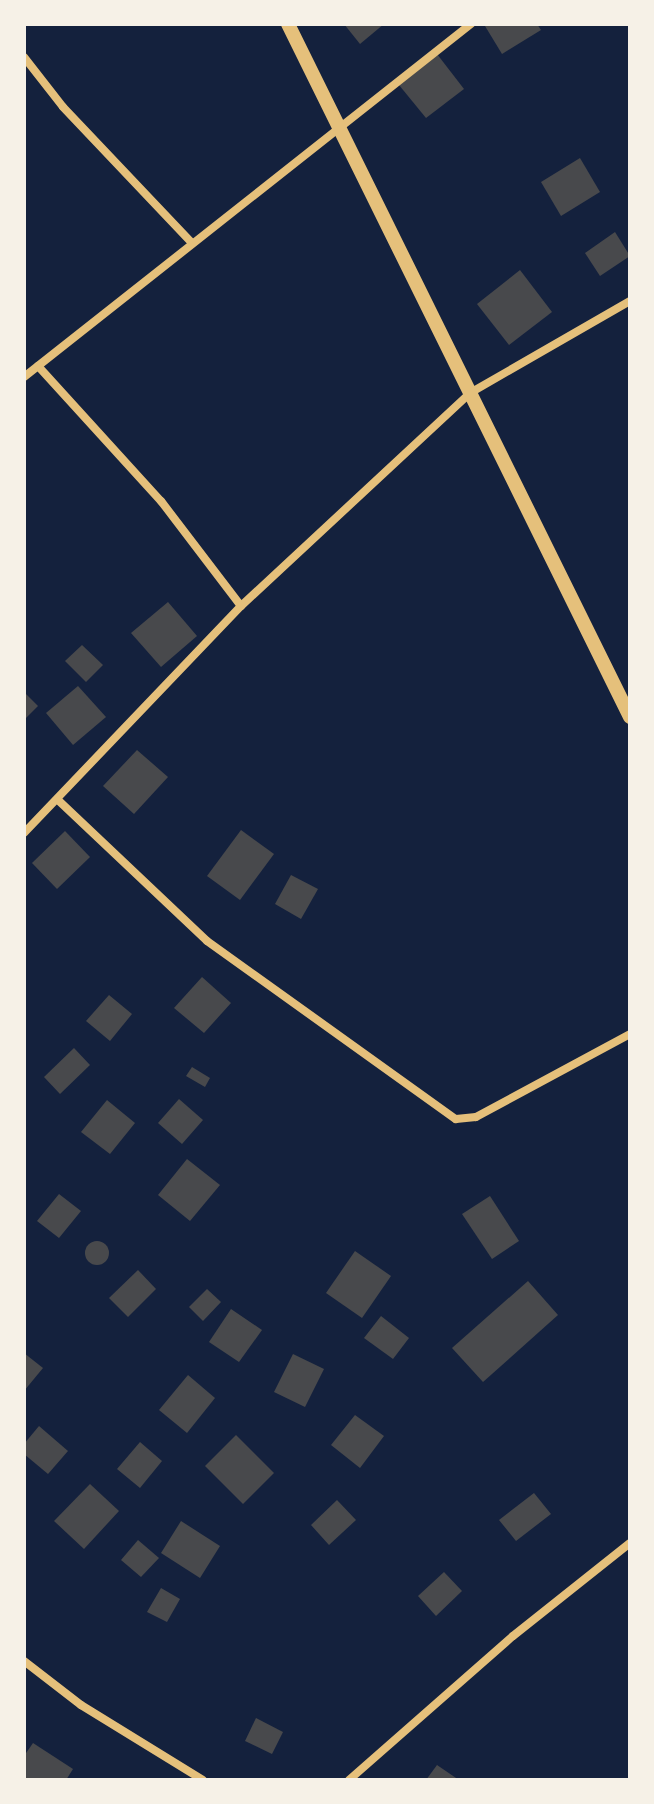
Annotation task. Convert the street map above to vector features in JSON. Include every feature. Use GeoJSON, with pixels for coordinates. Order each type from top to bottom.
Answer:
{"type":"FeatureCollection","features":[{"type":"Feature","properties":{"kind":"street"},"geometry":{"type":"LineString","coordinates":[[288,24],[630,717]]}},
{"type":"Feature","properties":{"kind":"street"},"geometry":{"type":"LineString","coordinates":[[24,377],[471,24]]}},
{"type":"Feature","properties":{"kind":"street"},"geometry":{"type":"LineString","coordinates":[[24,57],[63,107],[192,243]]}},
{"type":"Feature","properties":{"kind":"street"},"geometry":{"type":"LineString","coordinates":[[24,833],[241,606],[470,393],[630,301]]}},
{"type":"Feature","properties":{"kind":"street"},"geometry":{"type":"LineString","coordinates":[[38,366],[161,501],[241,606]]}},
{"type":"Feature","properties":{"kind":"street"},"geometry":{"type":"LineString","coordinates":[[58,800],[207,941],[456,1119],[476,1117],[630,1034]]}},
{"type":"Feature","properties":{"kind":"street"},"geometry":{"type":"LineString","coordinates":[[349,1780],[513,1636],[630,1543]]}},
{"type":"Feature","properties":{"kind":"street"},"geometry":{"type":"LineString","coordinates":[[24,1661],[81,1705],[203,1780]]}},
{"type":"Feature","properties":{"kind":"building"},"geometry":{"type":"Polygon","coordinates":[[[344,24],[384,24],[360,44],[344,24]]]}},
{"type":"Feature","properties":{"kind":"building"},"geometry":{"type":"Polygon","coordinates":[[[537,24],[541,30],[502,54],[485,26],[537,24]]]}},
{"type":"Feature","properties":{"kind":"building"},"geometry":{"type":"Polygon","coordinates":[[[437,54],[464,89],[426,118],[399,85],[437,54]]]}},
{"type":"Feature","properties":{"kind":"building"},"geometry":{"type":"Polygon","coordinates":[[[580,158],[600,192],[561,216],[541,182],[580,158]]]}},
{"type":"Feature","properties":{"kind":"building"},"geometry":{"type":"Polygon","coordinates":[[[615,232],[630,256],[600,276],[585,253],[615,232]]]}},
{"type":"Feature","properties":{"kind":"building"},"geometry":{"type":"Polygon","coordinates":[[[520,270],[552,312],[509,345],[477,304],[520,270]]]}},
{"type":"Feature","properties":{"kind":"building"},"geometry":{"type":"Polygon","coordinates":[[[168,602],[197,636],[161,667],[131,633],[168,602]]]}},
{"type":"Feature","properties":{"kind":"building"},"geometry":{"type":"Polygon","coordinates":[[[82,645],[103,665],[86,682],[65,661],[82,645]]]}},
{"type":"Feature","properties":{"kind":"building"},"geometry":{"type":"Polygon","coordinates":[[[78,686],[106,717],[73,745],[46,713],[78,686]]]}},
{"type":"Feature","properties":{"kind":"building"},"geometry":{"type":"Polygon","coordinates":[[[24,692],[38,706],[24,720],[24,692]]]}},
{"type":"Feature","properties":{"kind":"building"},"geometry":{"type":"Polygon","coordinates":[[[137,750],[168,777],[134,814],[103,786],[137,750]]]}},
{"type":"Feature","properties":{"kind":"building"},"geometry":{"type":"Polygon","coordinates":[[[241,830],[274,854],[240,900],[207,876],[241,830]]]}},
{"type":"Feature","properties":{"kind":"building"},"geometry":{"type":"Polygon","coordinates":[[[65,831],[90,857],[57,889],[32,863],[65,831]]]}},
{"type":"Feature","properties":{"kind":"building"},"geometry":{"type":"Polygon","coordinates":[[[291,875],[318,889],[301,919],[275,904],[291,875]]]}},
{"type":"Feature","properties":{"kind":"building"},"geometry":{"type":"Polygon","coordinates":[[[202,977],[231,1003],[204,1033],[174,1008],[202,977]]]}},
{"type":"Feature","properties":{"kind":"building"},"geometry":{"type":"Polygon","coordinates":[[[109,995],[132,1014],[110,1041],[86,1021],[109,995]]]}},
{"type":"Feature","properties":{"kind":"building"},"geometry":{"type":"Polygon","coordinates":[[[74,1048],[90,1065],[60,1094],[44,1077],[74,1048]]]}},
{"type":"Feature","properties":{"kind":"building"},"geometry":{"type":"Polygon","coordinates":[[[192,1067],[210,1078],[205,1087],[186,1076],[192,1067]]]}},
{"type":"Feature","properties":{"kind":"building"},"geometry":{"type":"Polygon","coordinates":[[[179,1099],[203,1120],[182,1144],[158,1123],[179,1099]]]}},
{"type":"Feature","properties":{"kind":"building"},"geometry":{"type":"Polygon","coordinates":[[[107,1100],[135,1123],[110,1154],[81,1132],[107,1100]]]}},
{"type":"Feature","properties":{"kind":"building"},"geometry":{"type":"Polygon","coordinates":[[[187,1159],[220,1185],[190,1221],[158,1195],[187,1159]]]}},
{"type":"Feature","properties":{"kind":"building"},"geometry":{"type":"Polygon","coordinates":[[[59,1194],[81,1211],[59,1238],[37,1221],[59,1194]]]}},
{"type":"Feature","properties":{"kind":"building"},"geometry":{"type":"Polygon","coordinates":[[[490,1196],[519,1241],[492,1259],[462,1214],[490,1196]]]}},
{"type":"Feature","properties":{"kind":"building"},"geometry":{"type":"Polygon","coordinates":[[[97,1241],[106,1244],[109,1253],[106,1262],[97,1265],[88,1262],[85,1253],[88,1244],[97,1241]]]}},
{"type":"Feature","properties":{"kind":"building"},"geometry":{"type":"Polygon","coordinates":[[[355,1251],[391,1276],[362,1318],[326,1293],[355,1251]]]}},
{"type":"Feature","properties":{"kind":"building"},"geometry":{"type":"Polygon","coordinates":[[[138,1270],[156,1289],[128,1317],[109,1298],[138,1270]]]}},
{"type":"Feature","properties":{"kind":"building"},"geometry":{"type":"Polygon","coordinates":[[[528,1281],[558,1315],[483,1382],[452,1348],[528,1281]]]}},
{"type":"Feature","properties":{"kind":"building"},"geometry":{"type":"Polygon","coordinates":[[[207,1289],[221,1302],[203,1321],[189,1307],[207,1289]]]}},
{"type":"Feature","properties":{"kind":"building"},"geometry":{"type":"Polygon","coordinates":[[[231,1309],[262,1330],[239,1362],[209,1342],[231,1309]]]}},
{"type":"Feature","properties":{"kind":"building"},"geometry":{"type":"Polygon","coordinates":[[[381,1316],[409,1338],[393,1359],[364,1338],[381,1316]]]}},
{"type":"Feature","properties":{"kind":"building"},"geometry":{"type":"Polygon","coordinates":[[[24,1353],[43,1368],[24,1391],[24,1353]]]}},
{"type":"Feature","properties":{"kind":"building"},"geometry":{"type":"Polygon","coordinates":[[[293,1354],[324,1369],[305,1407],[274,1392],[293,1354]]]}},
{"type":"Feature","properties":{"kind":"building"},"geometry":{"type":"Polygon","coordinates":[[[188,1375],[215,1398],[187,1433],[159,1410],[188,1375]]]}},
{"type":"Feature","properties":{"kind":"building"},"geometry":{"type":"Polygon","coordinates":[[[355,1415],[384,1436],[360,1468],[331,1445],[355,1415]]]}},
{"type":"Feature","properties":{"kind":"building"},"geometry":{"type":"Polygon","coordinates":[[[39,1426],[68,1451],[48,1474],[24,1454],[24,1444],[39,1426]]]}},
{"type":"Feature","properties":{"kind":"building"},"geometry":{"type":"Polygon","coordinates":[[[236,1435],[274,1473],[243,1504],[205,1466],[236,1435]]]}},
{"type":"Feature","properties":{"kind":"building"},"geometry":{"type":"Polygon","coordinates":[[[140,1442],[162,1461],[140,1488],[117,1469],[140,1442]]]}},
{"type":"Feature","properties":{"kind":"building"},"geometry":{"type":"Polygon","coordinates":[[[90,1484],[119,1511],[84,1549],[54,1521],[90,1484]]]}},
{"type":"Feature","properties":{"kind":"building"},"geometry":{"type":"Polygon","coordinates":[[[534,1493],[551,1514],[516,1541],[499,1520],[534,1493]]]}},
{"type":"Feature","properties":{"kind":"building"},"geometry":{"type":"Polygon","coordinates":[[[337,1500],[356,1520],[329,1545],[311,1525],[337,1500]]]}},
{"type":"Feature","properties":{"kind":"building"},"geometry":{"type":"Polygon","coordinates":[[[181,1521],[220,1546],[200,1578],[161,1553],[181,1521]]]}},
{"type":"Feature","properties":{"kind":"building"},"geometry":{"type":"Polygon","coordinates":[[[138,1540],[159,1558],[141,1577],[121,1560],[138,1540]]]}},
{"type":"Feature","properties":{"kind":"building"},"geometry":{"type":"Polygon","coordinates":[[[444,1572],[462,1591],[436,1616],[418,1596],[444,1572]]]}},
{"type":"Feature","properties":{"kind":"building"},"geometry":{"type":"Polygon","coordinates":[[[161,1588],[180,1599],[167,1622],[147,1612],[161,1588]]]}},
{"type":"Feature","properties":{"kind":"building"},"geometry":{"type":"Polygon","coordinates":[[[256,1718],[283,1732],[272,1754],[245,1741],[256,1718]]]}},
{"type":"Feature","properties":{"kind":"building"},"geometry":{"type":"Polygon","coordinates":[[[33,1743],[73,1769],[66,1780],[24,1780],[24,1756],[33,1743]]]}},
{"type":"Feature","properties":{"kind":"building"},"geometry":{"type":"Polygon","coordinates":[[[437,1765],[459,1780],[426,1780],[437,1765]]]}}]}
